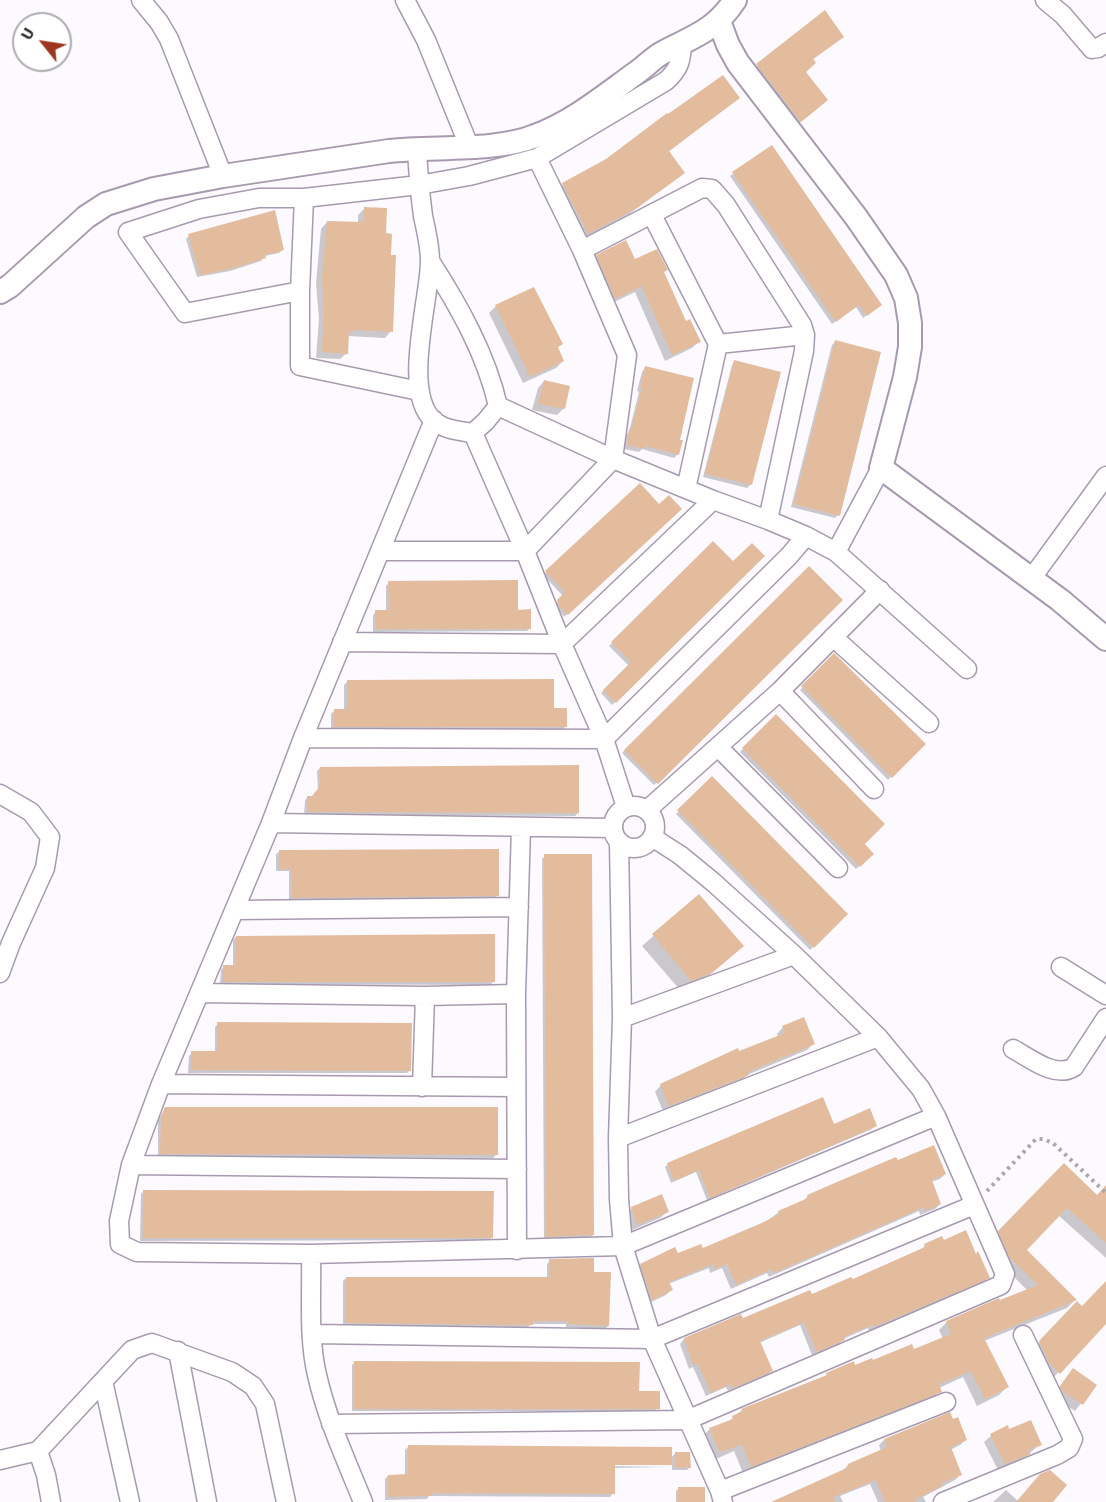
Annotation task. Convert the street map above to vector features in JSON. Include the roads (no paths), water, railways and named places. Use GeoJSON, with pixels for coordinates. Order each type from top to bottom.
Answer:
{"type":"FeatureCollection","features":[{"type":"Feature","properties":{"kind":"street"},"geometry":{"type":"LineString","coordinates":[[141,0],[169,39],[223,176]]}},
{"type":"Feature","properties":{"kind":"street"},"geometry":{"type":"LineString","coordinates":[[405,0],[426,40],[469,146]]}},
{"type":"Feature","properties":{"kind":"street"},"geometry":{"type":"LineString","coordinates":[[0,292],[10,286],[86,217],[106,204],[154,189],[223,176],[417,148],[510,143],[534,137],[594,103],[661,54],[682,45],[719,21],[735,0]]}},
{"type":"Feature","properties":{"kind":"street"},"geometry":{"type":"LineString","coordinates":[[1046,0],[1063,15],[1092,49],[1106,43]]}},
{"type":"Feature","properties":{"kind":"street"},"geometry":{"type":"LineString","coordinates":[[719,21],[738,63],[856,217],[896,275],[906,298],[910,323],[910,347],[905,377],[881,468],[836,552]]}},
{"type":"Feature","properties":{"kind":"street"},"geometry":{"type":"LineString","coordinates":[[300,291],[185,313],[128,232],[199,208],[260,198],[304,198],[419,185],[469,176],[537,158],[666,81],[681,63],[682,45]]}},
{"type":"Feature","properties":{"kind":"street"},"geometry":{"type":"LineString","coordinates":[[417,148],[419,185],[430,261],[420,340],[419,392],[434,420],[450,429],[473,433]]}},
{"type":"Feature","properties":{"kind":"street"},"geometry":{"type":"LineString","coordinates":[[380,551],[525,551],[613,459],[627,353],[582,250],[537,158]]}},
{"type":"Feature","properties":{"kind":"street"},"geometry":{"type":"LineString","coordinates":[[582,250],[702,188],[712,189],[726,206],[796,315],[805,334],[804,351],[768,520]]}},
{"type":"Feature","properties":{"kind":"street"},"geometry":{"type":"LineString","coordinates":[[304,198],[300,366],[419,392]]}},
{"type":"Feature","properties":{"kind":"street"},"geometry":{"type":"LineString","coordinates":[[652,215],[718,344],[686,489]]}},
{"type":"Feature","properties":{"kind":"street"},"geometry":{"type":"LineString","coordinates":[[430,261],[453,297],[480,351],[493,384],[498,406]]}},
{"type":"Feature","properties":{"kind":"street"},"geometry":{"type":"LineString","coordinates":[[718,344],[805,334]]}},
{"type":"Feature","properties":{"kind":"street"},"geometry":{"type":"LineString","coordinates":[[498,406],[613,459],[712,501],[768,520],[836,552],[967,669]]}},
{"type":"Feature","properties":{"kind":"street"},"geometry":{"type":"LineString","coordinates":[[473,433],[498,406]]}},
{"type":"Feature","properties":{"kind":"street"},"geometry":{"type":"LineString","coordinates":[[434,420],[303,738],[271,823],[161,1084],[131,1165],[118,1221],[120,1244],[137,1252],[311,1254],[623,1246],[936,1116]]}},
{"type":"Feature","properties":{"kind":"street"},"geometry":{"type":"LineString","coordinates":[[473,433],[604,739],[626,807]]}},
{"type":"Feature","properties":{"kind":"street"},"geometry":{"type":"LineString","coordinates":[[881,468],[1031,579],[1106,639]]}},
{"type":"Feature","properties":{"kind":"street"},"geometry":{"type":"LineString","coordinates":[[1031,579],[1106,476]]}},
{"type":"Feature","properties":{"kind":"street"},"geometry":{"type":"LineString","coordinates":[[342,642],[562,644],[712,501]]}},
{"type":"Feature","properties":{"kind":"street"},"geometry":{"type":"LineString","coordinates":[[303,738],[604,739],[789,556],[806,536]]}},
{"type":"Feature","properties":{"kind":"street"},"geometry":{"type":"LineString","coordinates":[[647,810],[780,691],[880,590]]}},
{"type":"Feature","properties":{"kind":"street"},"geometry":{"type":"LineString","coordinates":[[833,637],[929,723]]}},
{"type":"Feature","properties":{"kind":"street"},"geometry":{"type":"LineString","coordinates":[[780,691],[874,789]]}},
{"type":"Feature","properties":{"kind":"street"},"geometry":{"type":"LineString","coordinates":[[718,747],[838,868]]}},
{"type":"Feature","properties":{"kind":"street"},"geometry":{"type":"LineString","coordinates":[[0,794],[31,812],[50,837],[45,868],[0,973]]}},
{"type":"Feature","properties":{"kind":"street"},"geometry":{"type":"LineString","coordinates":[[271,823],[521,828],[615,835],[633,849],[640,848],[652,837],[654,822],[647,810],[637,806],[626,807],[615,816],[615,835],[622,1018],[618,1138],[619,1199],[623,1246],[652,1339],[721,1496],[946,1402]]}},
{"type":"Feature","properties":{"kind":"street"},"geometry":{"type":"LineString","coordinates":[[517,1250],[515,1087],[521,828]]}},
{"type":"Feature","properties":{"kind":"street"},"geometry":{"type":"LineString","coordinates":[[331,1424],[687,1420],[1001,1285],[1005,1274],[936,1116],[921,1089],[878,1037],[794,955],[713,882],[680,855],[652,837]]}},
{"type":"Feature","properties":{"kind":"street"},"geometry":{"type":"LineString","coordinates":[[235,910],[519,907]]}},
{"type":"Feature","properties":{"kind":"street"},"geometry":{"type":"LineString","coordinates":[[622,1018],[794,955]]}},
{"type":"Feature","properties":{"kind":"street"},"geometry":{"type":"LineString","coordinates":[[1061,967],[1106,995]]}},
{"type":"Feature","properties":{"kind":"street"},"geometry":{"type":"LineString","coordinates":[[200,993],[425,996],[516,994]]}},
{"type":"Feature","properties":{"kind":"street"},"geometry":{"type":"LineString","coordinates":[[422,1087],[425,996]]}},
{"type":"Feature","properties":{"kind":"street"},"geometry":{"type":"LineString","coordinates":[[1013,1049],[1056,1071],[1066,1072],[1074,1067],[1106,1018]]}},
{"type":"Feature","properties":{"kind":"street"},"geometry":{"type":"LineString","coordinates":[[618,1138],[878,1037]]}},
{"type":"Feature","properties":{"kind":"street"},"geometry":{"type":"LineString","coordinates":[[161,1084],[515,1087]]}},
{"type":"Feature","properties":{"kind":"street"},"geometry":{"type":"LineString","coordinates":[[131,1165],[517,1169]]}},
{"type":"Feature","properties":{"kind":"street"},"geometry":{"type":"LineString","coordinates":[[313,1334],[652,1339],[974,1205]]}},
{"type":"Feature","properties":{"kind":"street"},"geometry":{"type":"LineString","coordinates":[[311,1254],[316,1373],[331,1424],[363,1502]]}},
{"type":"Feature","properties":{"kind":"street"},"geometry":{"type":"LineString","coordinates":[[943,1502],[1069,1448],[1073,1439],[1023,1335]]}},
{"type":"Feature","properties":{"kind":"street"},"geometry":{"type":"LineString","coordinates":[[0,1460],[38,1452],[132,1350],[152,1343],[232,1372],[253,1386],[265,1404],[286,1502]]}},
{"type":"Feature","properties":{"kind":"street"},"geometry":{"type":"LineString","coordinates":[[178,1351],[207,1502]]}},
{"type":"Feature","properties":{"kind":"street"},"geometry":{"type":"LineString","coordinates":[[103,1381],[129,1502]]}},
{"type":"Feature","properties":{"kind":"street"},"geometry":{"type":"LineString","coordinates":[[38,1452],[46,1475],[51,1502]]}}]}
